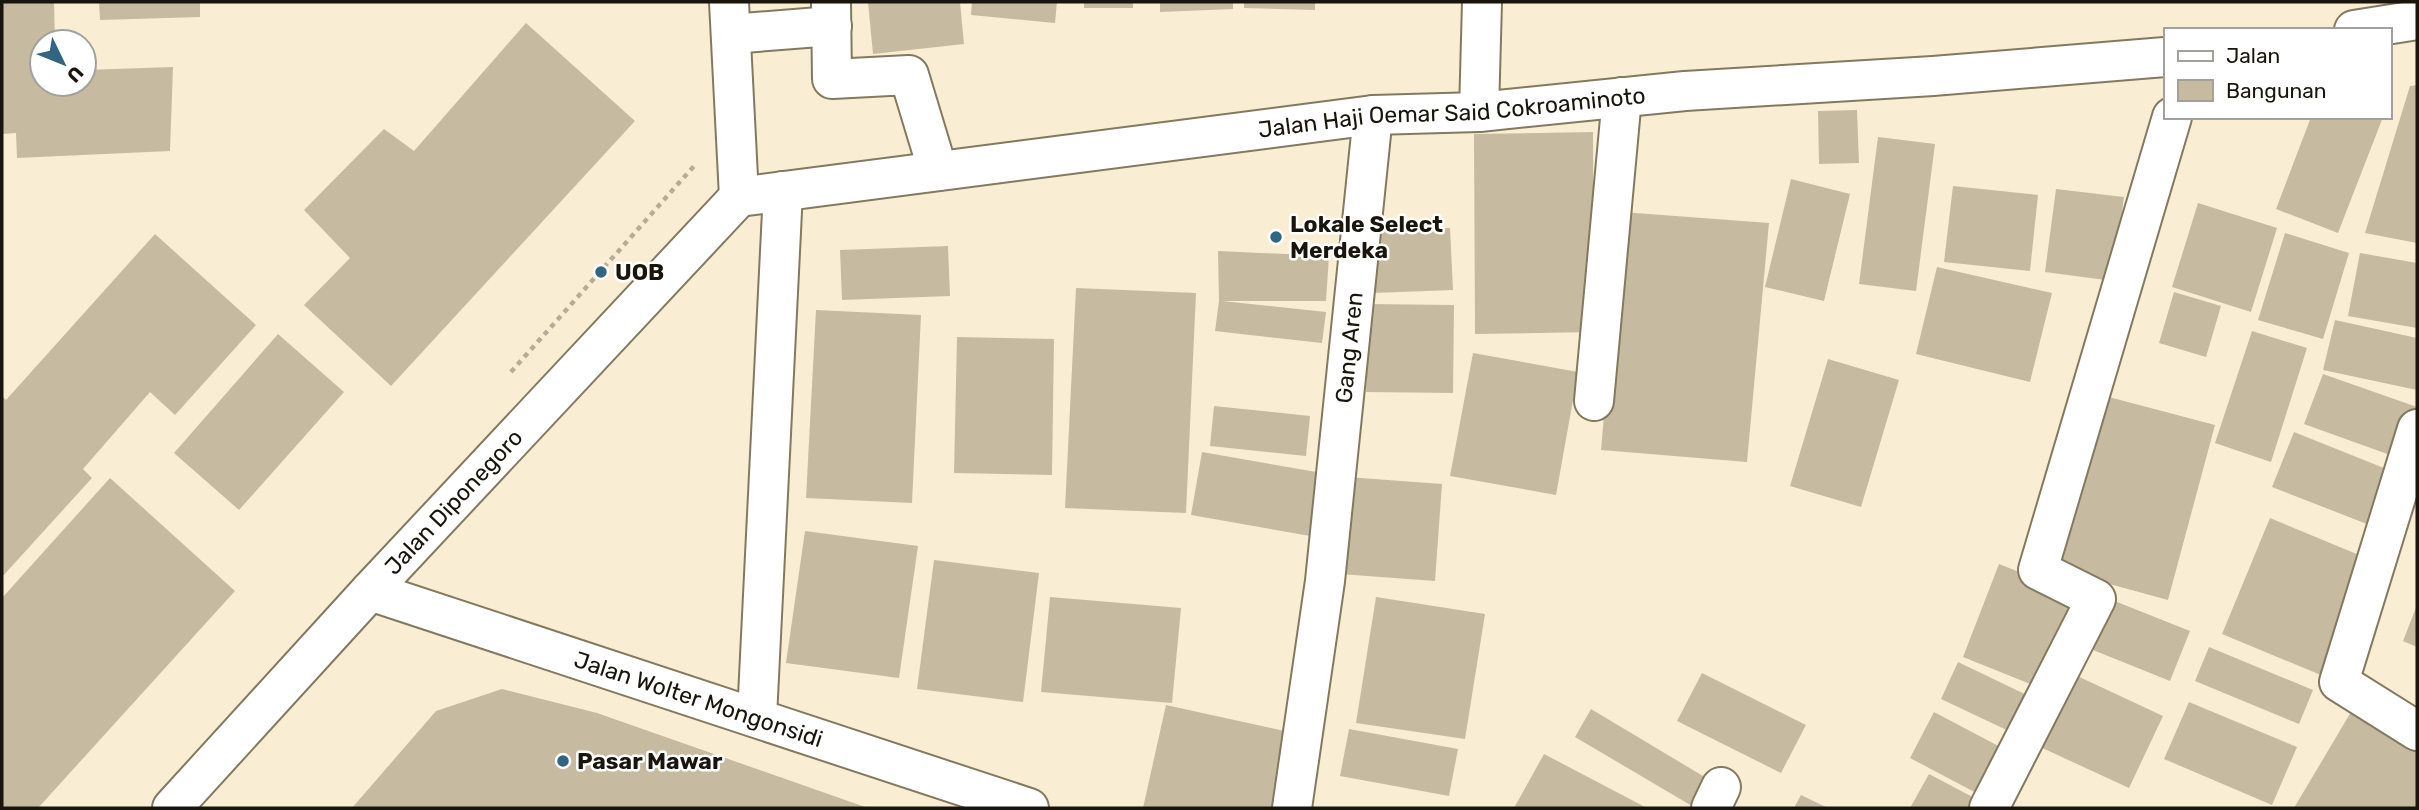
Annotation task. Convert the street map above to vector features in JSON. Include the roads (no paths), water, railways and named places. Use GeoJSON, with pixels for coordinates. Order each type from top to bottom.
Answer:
{"type":"FeatureCollection","features":[{"type":"Feature","properties":{"kind":"street"},"geometry":{"type":"LineString","coordinates":[[1479,112],[1482,2]]}},
{"type":"Feature","properties":{"kind":"street"},"geometry":{"type":"LineString","coordinates":[[739,197],[730,18],[831,14],[832,79],[909,75],[938,171]]}},
{"type":"Feature","properties":{"kind":"street"},"geometry":{"type":"LineString","coordinates":[[2367,28],[2417,20]]}},
{"type":"Feature","properties":{"kind":"street","name":"Jalan Haji Oemar Said Cokroaminoto"},"geometry":{"type":"LineString","coordinates":[[739,197],[1373,115],[1479,112],[1622,97],[2164,57]]}},
{"type":"Feature","properties":{"kind":"street"},"geometry":{"type":"LineString","coordinates":[[1594,401],[1622,97]]}},
{"type":"Feature","properties":{"kind":"street","name":"Gang Aren"},"geometry":{"type":"LineString","coordinates":[[1292,808],[1325,581],[1373,115]]}},
{"type":"Feature","properties":{"kind":"street"},"geometry":{"type":"LineString","coordinates":[[1989,808],[2096,599],[2038,570],[2171,119]]}},
{"type":"Feature","properties":{"kind":"street"},"geometry":{"type":"LineString","coordinates":[[757,717],[783,191]]}},
{"type":"Feature","properties":{"kind":"street","name":"Jalan Diponegoro"},"geometry":{"type":"LineString","coordinates":[[172,808],[370,591],[739,197]]}},
{"type":"Feature","properties":{"kind":"street"},"geometry":{"type":"LineString","coordinates":[[2417,429],[2339,682],[2417,731]]}},
{"type":"Feature","properties":{"kind":"street","name":"Jalan Wolter Mongonsidi"},"geometry":{"type":"LineString","coordinates":[[370,591],[1029,808]]}},
{"type":"Feature","properties":{"kind":"place","name":"Lokale Select Merdeka"},"geometry":{"type":"Point","coordinates":[1276,237]}},
{"type":"Feature","properties":{"kind":"place","name":"UOB"},"geometry":{"type":"Point","coordinates":[601,272]}},
{"type":"Feature","properties":{"kind":"place","name":"Pasar Mawar"},"geometry":{"type":"Point","coordinates":[563,761]}}]}
